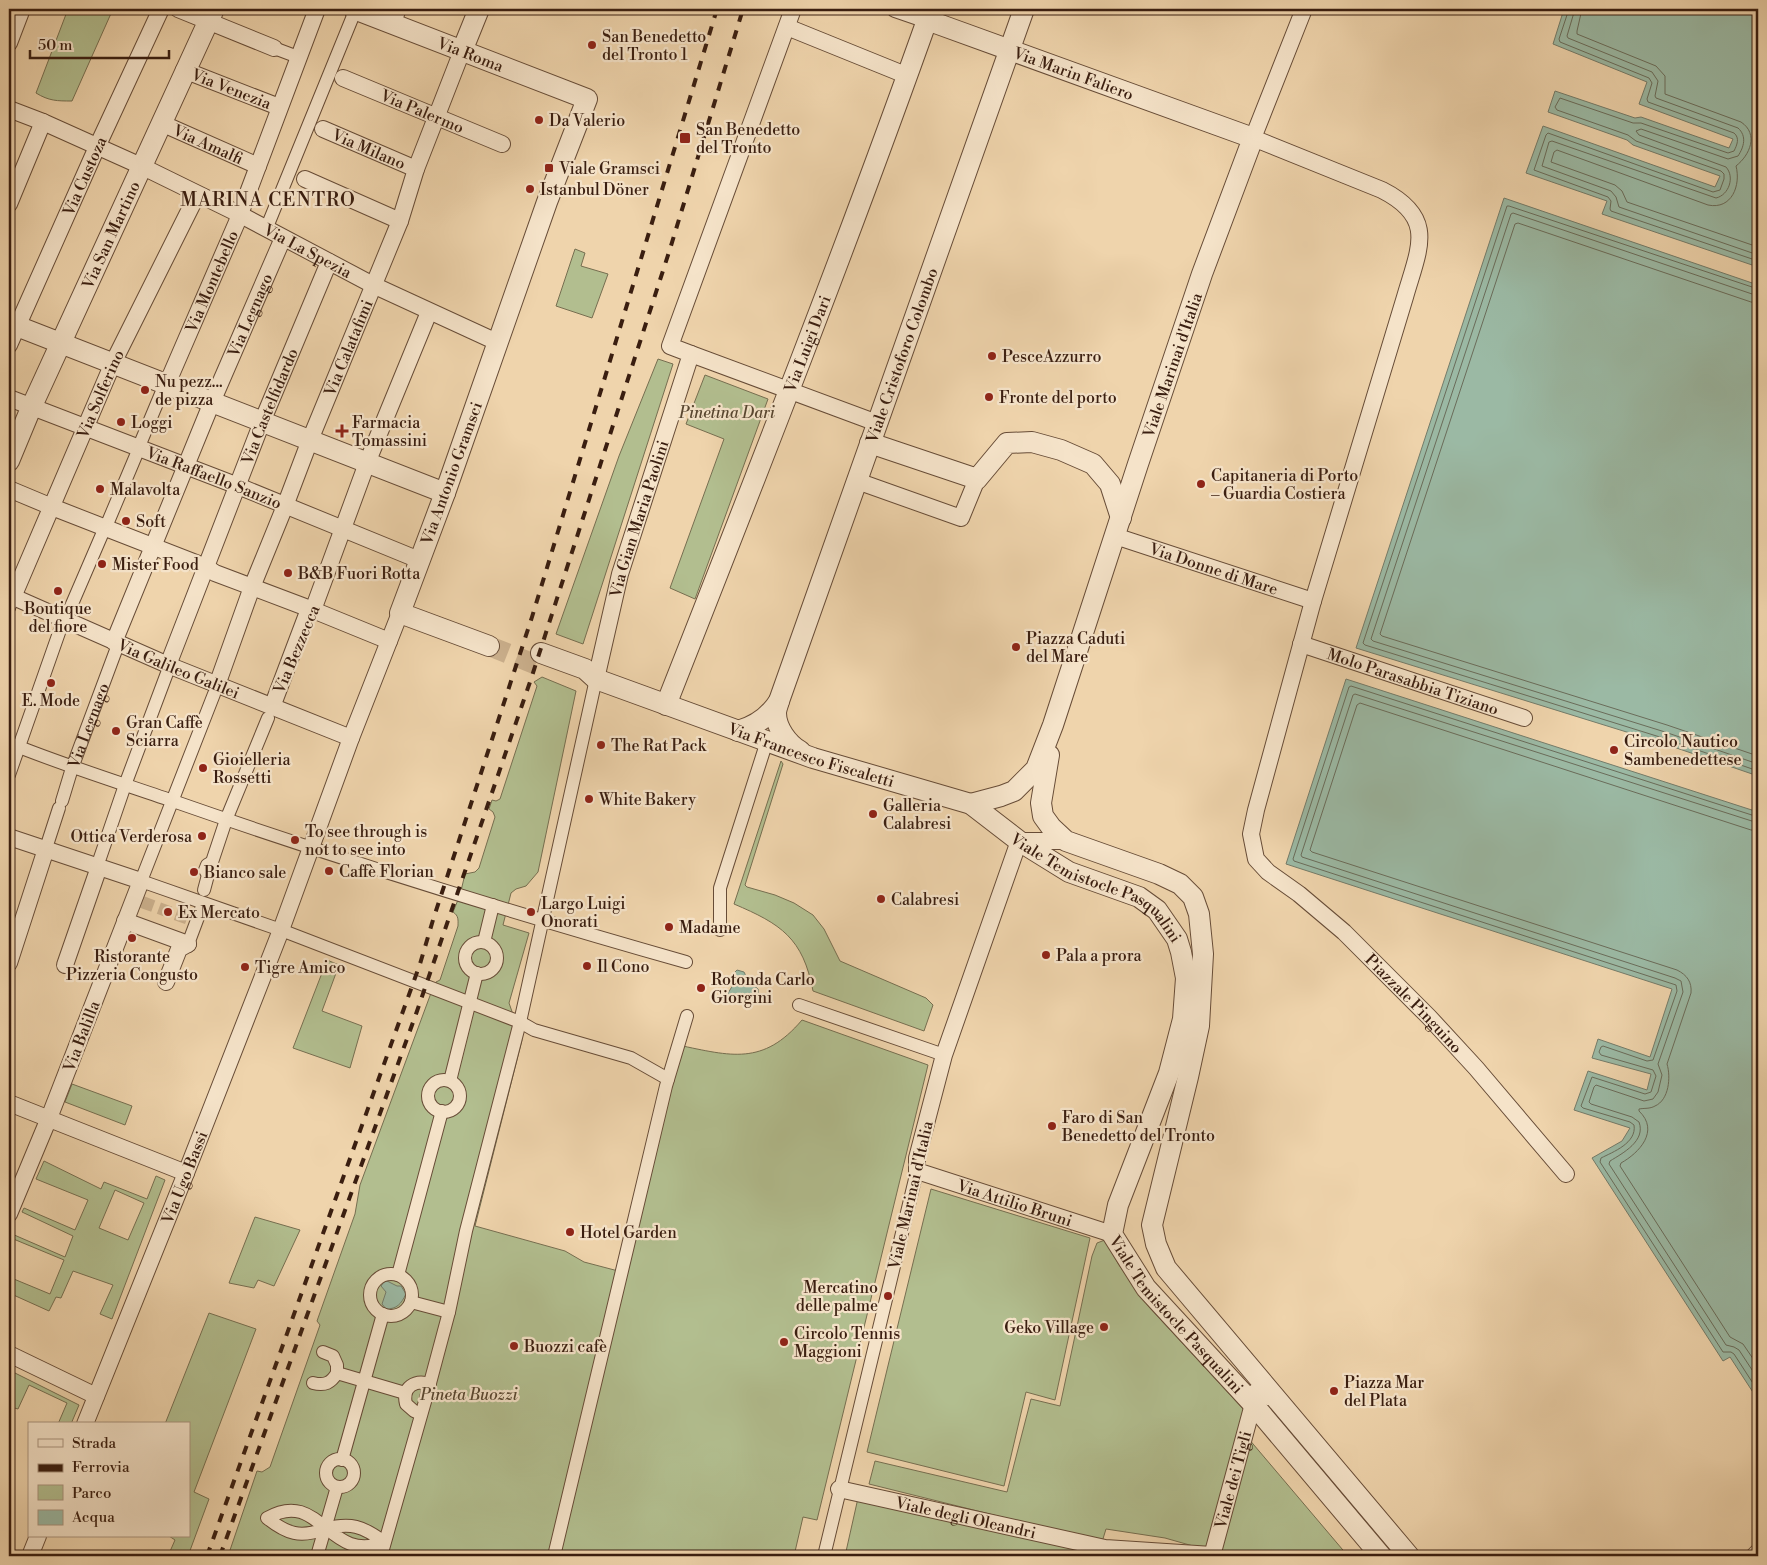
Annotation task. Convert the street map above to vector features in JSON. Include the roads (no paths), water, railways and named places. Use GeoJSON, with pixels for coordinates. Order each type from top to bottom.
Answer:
{"type":"FeatureCollection","features":[{"type":"Feature","properties":{"kind":"street"},"geometry":{"type":"LineString","coordinates":[[9,43],[22,9]]}},
{"type":"Feature","properties":{"kind":"street","name":"Via Custoza"},"geometry":{"type":"LineString","coordinates":[[11,332],[161,9]]}},
{"type":"Feature","properties":{"kind":"street"},"geometry":{"type":"LineString","coordinates":[[178,9],[211,15],[274,48],[298,57]]}},
{"type":"Feature","properties":{"kind":"street","name":"Via Montebello"},"geometry":{"type":"LineString","coordinates":[[69,611],[239,214],[317,9]]}},
{"type":"Feature","properties":{"kind":"street","name":"Via Calatafimi"},"geometry":{"type":"LineString","coordinates":[[172,801],[252,587],[400,221],[416,169],[479,9]]}},
{"type":"Feature","properties":{"kind":"street"},"geometry":{"type":"LineString","coordinates":[[793,9],[670,346],[877,423]]}},
{"type":"Feature","properties":{"kind":"street","name":"Via Marin Faliero"},"geometry":{"type":"LineString","coordinates":[[894,9],[929,14],[1009,49],[1253,138]]}},
{"type":"Feature","properties":{"kind":"street","name":"Viale Cristoforo Colombo"},"geometry":{"type":"LineString","coordinates":[[813,758],[796,749],[786,739],[779,727],[776,714],[779,701],[1024,9]]}},
{"type":"Feature","properties":{"kind":"street","name":"Viale Marinai d'Italia"},"geometry":{"type":"LineString","coordinates":[[971,804],[1014,791],[1036,769],[1053,726],[1202,274],[1304,9]]}},
{"type":"Feature","properties":{"kind":"street"},"geometry":{"type":"LineString","coordinates":[[269,222],[354,12]]}},
{"type":"Feature","properties":{"kind":"street","name":"Via Roma"},"geometry":{"type":"LineString","coordinates":[[354,12],[395,16],[462,51],[587,99]]}},
{"type":"Feature","properties":{"kind":"street","name":"Via Luigi Dari"},"geometry":{"type":"LineString","coordinates":[[666,705],[790,391],[908,76],[929,14]]}},
{"type":"Feature","properties":{"kind":"street","name":"Via San Martino"},"geometry":{"type":"LineString","coordinates":[[9,461],[31,408],[184,70],[211,15]]}},
{"type":"Feature","properties":{"kind":"street"},"geometry":{"type":"LineString","coordinates":[[787,27],[908,76]]}},
{"type":"Feature","properties":{"kind":"street","name":"Via Venezia"},"geometry":{"type":"LineString","coordinates":[[184,70],[279,107]]}},
{"type":"Feature","properties":{"kind":"street","name":"Via Palermo"},"geometry":{"type":"LineString","coordinates":[[343,78],[502,144]]}},
{"type":"Feature","properties":{"kind":"street","name":"Via Antonio Gramsci"},"geometry":{"type":"LineString","coordinates":[[281,930],[351,738],[445,493],[548,202],[587,99]]}},
{"type":"Feature","properties":{"kind":"street","name":"Via La Spezia"},"geometry":{"type":"LineString","coordinates":[[9,109],[43,122],[141,166],[239,214],[373,285],[429,312],[499,342]]}},
{"type":"Feature","properties":{"kind":"street"},"geometry":{"type":"LineString","coordinates":[[9,204],[43,122]]}},
{"type":"Feature","properties":{"kind":"street","name":"Via Amalfi"},"geometry":{"type":"LineString","coordinates":[[160,123],[258,166]]}},
{"type":"Feature","properties":{"kind":"street","name":"Via Milano"},"geometry":{"type":"LineString","coordinates":[[323,129],[416,169]]}},
{"type":"Feature","properties":{"kind":"street"},"geometry":{"type":"LineString","coordinates":[[1253,138],[1397,197],[1414,214],[1420,236],[1416,257],[1301,644]]}},
{"type":"Feature","properties":{"kind":"street"},"geometry":{"type":"LineString","coordinates":[[305,179],[400,221]]}},
{"type":"Feature","properties":{"kind":"street","name":"Via Solferino"},"geometry":{"type":"LineString","coordinates":[[10,601],[113,363],[197,195]]}},
{"type":"Feature","properties":{"kind":"street","name":"Via Legnago"},"geometry":{"type":"LineString","coordinates":[[47,845],[72,768],[152,546],[282,238]]}},
{"type":"Feature","properties":{"kind":"street","name":"Via Castelfidardo"},"geometry":{"type":"LineString","coordinates":[[99,862],[167,669],[206,567],[262,422],[329,262]]}},
{"type":"Feature","properties":{"kind":"street","name":"Via Bezzecca"},"geometry":{"type":"LineString","coordinates":[[204,890],[226,820],[270,712],[306,616],[313,610],[368,463],[429,312]]}},
{"type":"Feature","properties":{"kind":"street"},"geometry":{"type":"LineString","coordinates":[[11,332],[61,343],[165,386],[212,402],[445,493]]}},
{"type":"Feature","properties":{"kind":"street","name":"Via Gian Maria Paolini"},"geometry":{"type":"LineString","coordinates":[[381,1556],[449,1312],[466,1231],[520,1022],[620,574],[691,354]]}},
{"type":"Feature","properties":{"kind":"street","name":"Via Raffaello Sanzio"},"geometry":{"type":"LineString","coordinates":[[9,398],[238,486],[419,560]]}},
{"type":"Feature","properties":{"kind":"street"},"geometry":{"type":"LineString","coordinates":[[857,481],[961,518],[977,479],[1007,443],[1032,442],[1061,450],[1093,464],[1110,484],[1118,527]]}},
{"type":"Feature","properties":{"kind":"street"},"geometry":{"type":"LineString","coordinates":[[870,443],[977,479]]}},
{"type":"Feature","properties":{"kind":"street"},"geometry":{"type":"LineString","coordinates":[[9,489],[389,641]]}},
{"type":"Feature","properties":{"kind":"street","name":"Via Donne di Mare"},"geometry":{"type":"LineString","coordinates":[[1118,527],[1313,601]]}},
{"type":"Feature","properties":{"kind":"street","name":"Via Galileo Galilei"},"geometry":{"type":"LineString","coordinates":[[10,601],[215,690],[270,712],[351,738]]}},
{"type":"Feature","properties":{"kind":"street"},"geometry":{"type":"LineString","coordinates":[[400,613],[429,624],[491,640]]}},
{"type":"Feature","properties":{"kind":"street"},"geometry":{"type":"LineString","coordinates":[[9,775],[13,745],[61,627]]}},
{"type":"Feature","properties":{"kind":"street","name":"Molo Parasabbia Tiziano"},"geometry":{"type":"LineString","coordinates":[[1301,644],[1524,718]]}},
{"type":"Feature","properties":{"kind":"street","name":"Piazzale Pinguino"},"geometry":{"type":"LineString","coordinates":[[1301,644],[1256,810],[1251,834],[1256,859],[1268,872],[1300,894],[1344,932],[1429,1017],[1476,1068],[1566,1174]]}},
{"type":"Feature","properties":{"kind":"street","name":"Via Francesco Fiscaletti"},"geometry":{"type":"LineString","coordinates":[[539,659],[581,682],[596,679],[813,758],[971,804],[1019,841]]}},
{"type":"Feature","properties":{"kind":"street","name":"Viale Cristoforo Colombo"},"geometry":{"type":"LineString","coordinates":[[738,731],[750,728],[765,718],[779,701]]}},
{"type":"Feature","properties":{"kind":"street","name":"Viale Marinai d'Italia"},"geometry":{"type":"LineString","coordinates":[[1053,726],[1041,803],[1043,816],[1066,842]]}},
{"type":"Feature","properties":{"kind":"street"},"geometry":{"type":"LineString","coordinates":[[720,930],[720,888],[767,742]]}},
{"type":"Feature","properties":{"kind":"street"},"geometry":{"type":"LineString","coordinates":[[13,745],[72,768],[310,849],[543,921],[686,962]]}},
{"type":"Feature","properties":{"kind":"street","name":"Via Balilla"},"geometry":{"type":"LineString","coordinates":[[9,1214],[49,1118],[172,801]]}},
{"type":"Feature","properties":{"kind":"street"},"geometry":{"type":"LineString","coordinates":[[9,837],[47,845],[99,862],[141,882],[281,930],[470,1002],[520,1022],[534,1030],[632,1058],[668,1079]]}},
{"type":"Feature","properties":{"kind":"street","name":"Viale Marinai d'Italia"},"geometry":{"type":"LineString","coordinates":[[824,1556],[917,1171],[917,1158],[944,1055],[1019,841]]}},
{"type":"Feature","properties":{"kind":"street","name":"Viale Temistocle Pasqualini"},"geometry":{"type":"LineString","coordinates":[[1019,841],[1066,842],[1159,874],[1180,884],[1193,897],[1198,914],[1203,954],[1199,1026],[1152,1225],[1156,1244],[1166,1268],[1193,1302],[1269,1388],[1409,1556]]}},
{"type":"Feature","properties":{"kind":"street","name":"Viale Temistocle Pasqualini"},"geometry":{"type":"LineString","coordinates":[[1019,841],[1069,872],[1139,897],[1157,910],[1177,939],[1186,978],[1183,1019],[1169,1073],[1118,1205],[1112,1234],[1146,1288],[1253,1404],[1382,1556]]}},
{"type":"Feature","properties":{"kind":"street"},"geometry":{"type":"LineString","coordinates":[[9,963],[47,845]]}},
{"type":"Feature","properties":{"kind":"street"},"geometry":{"type":"LineString","coordinates":[[65,965],[99,862]]}},
{"type":"Feature","properties":{"kind":"street"},"geometry":{"type":"LineString","coordinates":[[166,982],[179,949],[188,944],[203,904]]}},
{"type":"Feature","properties":{"kind":"street"},"geometry":{"type":"LineString","coordinates":[[484,942],[493,905]]}},
{"type":"Feature","properties":{"kind":"street"},"geometry":{"type":"LineString","coordinates":[[125,921],[188,944]]}},
{"type":"Feature","properties":{"kind":"street","name":"Via Ugo Bassi"},"geometry":{"type":"LineString","coordinates":[[86,1422],[281,930]]}},
{"type":"Feature","properties":{"kind":"street"},"geometry":{"type":"LineString","coordinates":[[484,942],[492,947],[496,961],[491,970],[478,973],[468,967],[465,957],[469,947],[473,944],[484,942]]}},
{"type":"Feature","properties":{"kind":"street"},"geometry":{"type":"LineString","coordinates":[[450,1081],[478,973]]}},
{"type":"Feature","properties":{"kind":"street"},"geometry":{"type":"LineString","coordinates":[[800,1006],[944,1055]]}},
{"type":"Feature","properties":{"kind":"street"},"geometry":{"type":"LineString","coordinates":[[554,1556],[668,1079],[688,1016]]}},
{"type":"Feature","properties":{"kind":"street"},"geometry":{"type":"LineString","coordinates":[[445,1080],[450,1081],[458,1087],[460,1097],[456,1106],[447,1111],[442,1111],[430,1102],[429,1092],[435,1083],[445,1080]]}},
{"type":"Feature","properties":{"kind":"street"},"geometry":{"type":"LineString","coordinates":[[9,1103],[186,1173]]}},
{"type":"Feature","properties":{"kind":"street"},"geometry":{"type":"LineString","coordinates":[[398,1274],[442,1111]]}},
{"type":"Feature","properties":{"kind":"street","name":"Via Attilio Bruni"},"geometry":{"type":"LineString","coordinates":[[917,1171],[1112,1234]]}},
{"type":"Feature","properties":{"kind":"street"},"geometry":{"type":"LineString","coordinates":[[384,1274],[398,1274],[409,1282],[412,1288],[411,1302],[408,1308],[397,1315],[383,1314],[372,1304],[370,1290],[378,1278],[384,1274]]}},
{"type":"Feature","properties":{"kind":"street"},"geometry":{"type":"LineString","coordinates":[[411,1302],[449,1312]]}},
{"type":"Feature","properties":{"kind":"street"},"geometry":{"type":"LineString","coordinates":[[342,1460],[383,1314]]}},
{"type":"Feature","properties":{"kind":"street"},"geometry":{"type":"LineString","coordinates":[[313,1383],[321,1385],[328,1383],[337,1373],[337,1365],[333,1356],[323,1352]]}},
{"type":"Feature","properties":{"kind":"street"},"geometry":{"type":"LineString","coordinates":[[9,1354],[96,1396]]}},
{"type":"Feature","properties":{"kind":"street"},"geometry":{"type":"LineString","coordinates":[[337,1373],[405,1393]]}},
{"type":"Feature","properties":{"kind":"street"},"geometry":{"type":"LineString","coordinates":[[421,1414],[406,1404],[405,1393],[408,1387],[413,1384],[419,1382],[430,1384]]}},
{"type":"Feature","properties":{"kind":"street","name":"Viale dei Tigli"},"geometry":{"type":"LineString","coordinates":[[1212,1556],[1253,1404],[1254,1394],[1260,1388],[1269,1388]]}},
{"type":"Feature","properties":{"kind":"street"},"geometry":{"type":"LineString","coordinates":[[342,1460],[352,1467],[354,1476],[349,1484],[337,1486],[329,1482],[326,1473],[330,1464],[334,1461],[342,1460]]}},
{"type":"Feature","properties":{"kind":"street"},"geometry":{"type":"LineString","coordinates":[[317,1556],[337,1486]]}},
{"type":"Feature","properties":{"kind":"street","name":"Viale degli Oleandri"},"geometry":{"type":"LineString","coordinates":[[840,1489],[1105,1552],[1212,1556]]}},
{"type":"Feature","properties":{"kind":"street"},"geometry":{"type":"LineString","coordinates":[[340,1525],[355,1526],[371,1532],[384,1542],[374,1547],[358,1550],[337,1542],[325,1530],[340,1525]]}},
{"type":"Feature","properties":{"kind":"street"},"geometry":{"type":"LineString","coordinates":[[30,1556],[37,1538]]}},
{"type":"Feature","properties":{"kind":"street"},"geometry":{"type":"LineString","coordinates":[[1754,1556],[1758,1552]]}},
{"type":"Feature","properties":{"kind":"water"},"geometry":{"type":"Polygon","coordinates":[[[1564,9],[1758,9],[1758,267],[1602,214],[1607,201],[1526,173],[1543,126],[1715,187],[1720,176],[1548,112],[1555,91],[1635,118],[1641,117],[1729,148],[1733,139],[1639,104],[1647,82],[1553,44],[1564,9]]]}},
{"type":"Feature","properties":{"kind":"water"},"geometry":{"type":"Polygon","coordinates":[[[1504,198],[1758,285],[1758,776],[1662,743],[1356,648],[1504,198]]]}},
{"type":"Feature","properties":{"kind":"water"},"geometry":{"type":"Polygon","coordinates":[[[1346,679],[1758,812],[1758,1400],[1730,1357],[1723,1361],[1592,1158],[1622,1141],[1630,1128],[1574,1110],[1588,1071],[1647,1090],[1651,1074],[1592,1058],[1598,1039],[1650,1057],[1672,989],[1286,864],[1346,679]]]}},
{"type":"Feature","properties":{"kind":"water"},"geometry":{"type":"Polygon","coordinates":[[[737,970],[744,972],[748,980],[754,983],[753,985],[758,989],[758,994],[754,998],[749,996],[740,1000],[738,998],[733,1001],[729,999],[727,995],[734,983],[732,980],[733,974],[737,970]]]}},
{"type":"Feature","properties":{"kind":"water"},"geometry":{"type":"Polygon","coordinates":[[[387,1281],[401,1286],[406,1294],[398,1305],[386,1309],[382,1304],[386,1292],[381,1286],[387,1281]]]}},
{"type":"Feature","properties":{"kind":"tunnel"},"geometry":{"type":"LineString","coordinates":[[489,646],[537,665]]}},
{"type":"Feature","properties":{"kind":"tunnel"},"geometry":{"type":"LineString","coordinates":[[142,902],[194,921]]}},
{"type":"Feature","properties":{"kind":"railway"},"geometry":{"type":"LineString","coordinates":[[207,1556],[420,964],[532,617],[717,9]]}},
{"type":"Feature","properties":{"kind":"railway"},"geometry":{"type":"LineString","coordinates":[[220,1556],[416,1014],[531,679],[670,249],[743,9]]}},
{"type":"Feature","properties":{"kind":"place","name":"San Benedetto del Tronto 1"},"geometry":{"type":"Point","coordinates":[592,45]}},
{"type":"Feature","properties":{"kind":"place","name":"Da Valerio"},"geometry":{"type":"Point","coordinates":[539,120]}},
{"type":"Feature","properties":{"kind":"place","name":"San Benedetto del Tronto"},"geometry":{"type":"Point","coordinates":[685,138]}},
{"type":"Feature","properties":{"kind":"place","name":"Viale Gramsci"},"geometry":{"type":"Point","coordinates":[549,168]}},
{"type":"Feature","properties":{"kind":"place","name":"Istanbul Döner"},"geometry":{"type":"Point","coordinates":[530,189]}},
{"type":"Feature","properties":{"kind":"place","name":"PesceAzzurro"},"geometry":{"type":"Point","coordinates":[992,356]}},
{"type":"Feature","properties":{"kind":"place","name":"Nu pezz... de pizza"},"geometry":{"type":"Point","coordinates":[145,390]}},
{"type":"Feature","properties":{"kind":"place","name":"Fronte del porto"},"geometry":{"type":"Point","coordinates":[989,397]}},
{"type":"Feature","properties":{"kind":"place","name":"Loggi"},"geometry":{"type":"Point","coordinates":[121,422]}},
{"type":"Feature","properties":{"kind":"place","name":"Farmacia Tomassini"},"geometry":{"type":"Point","coordinates":[342,431]}},
{"type":"Feature","properties":{"kind":"place","name":"Capitaneria di Porto – Guardia Costiera"},"geometry":{"type":"Point","coordinates":[1201,484]}},
{"type":"Feature","properties":{"kind":"place","name":"Malavolta"},"geometry":{"type":"Point","coordinates":[100,489]}},
{"type":"Feature","properties":{"kind":"place","name":"Soft"},"geometry":{"type":"Point","coordinates":[126,521]}},
{"type":"Feature","properties":{"kind":"place","name":"Mister Food"},"geometry":{"type":"Point","coordinates":[102,564]}},
{"type":"Feature","properties":{"kind":"place","name":"B&B Fuori Rotta"},"geometry":{"type":"Point","coordinates":[288,573]}},
{"type":"Feature","properties":{"kind":"place","name":"Boutique del fiore"},"geometry":{"type":"Point","coordinates":[58,591]}},
{"type":"Feature","properties":{"kind":"place","name":"Piazza Caduti del Mare"},"geometry":{"type":"Point","coordinates":[1016,647]}},
{"type":"Feature","properties":{"kind":"place","name":"E. Mode"},"geometry":{"type":"Point","coordinates":[51,683]}},
{"type":"Feature","properties":{"kind":"place","name":"Gran Caffè Sciarra"},"geometry":{"type":"Point","coordinates":[116,731]}},
{"type":"Feature","properties":{"kind":"place","name":"The Rat Pack"},"geometry":{"type":"Point","coordinates":[601,745]}},
{"type":"Feature","properties":{"kind":"place","name":"Circolo Nautico Sambenedettese"},"geometry":{"type":"Point","coordinates":[1614,750]}},
{"type":"Feature","properties":{"kind":"place","name":"Gioielleria Rossetti"},"geometry":{"type":"Point","coordinates":[203,768]}},
{"type":"Feature","properties":{"kind":"place","name":"White Bakery"},"geometry":{"type":"Point","coordinates":[589,799]}},
{"type":"Feature","properties":{"kind":"place","name":"Galleria Calabresi"},"geometry":{"type":"Point","coordinates":[873,814]}},
{"type":"Feature","properties":{"kind":"place","name":"Ottica Verderosa"},"geometry":{"type":"Point","coordinates":[202,836]}},
{"type":"Feature","properties":{"kind":"place","name":"To see through is not to see into"},"geometry":{"type":"Point","coordinates":[295,840]}},
{"type":"Feature","properties":{"kind":"place","name":"Caffè Florian"},"geometry":{"type":"Point","coordinates":[329,871]}},
{"type":"Feature","properties":{"kind":"place","name":"Bianco sale"},"geometry":{"type":"Point","coordinates":[194,872]}},
{"type":"Feature","properties":{"kind":"place","name":"Calabresi"},"geometry":{"type":"Point","coordinates":[881,899]}},
{"type":"Feature","properties":{"kind":"place","name":"Ex Mercato"},"geometry":{"type":"Point","coordinates":[168,912]}},
{"type":"Feature","properties":{"kind":"place","name":"Largo Luigi Onorati"},"geometry":{"type":"Point","coordinates":[531,912]}},
{"type":"Feature","properties":{"kind":"place","name":"Madame"},"geometry":{"type":"Point","coordinates":[669,927]}},
{"type":"Feature","properties":{"kind":"place","name":"Ristorante Pizzeria Congusto"},"geometry":{"type":"Point","coordinates":[132,938]}},
{"type":"Feature","properties":{"kind":"place","name":"Pala a prora"},"geometry":{"type":"Point","coordinates":[1046,955]}},
{"type":"Feature","properties":{"kind":"place","name":"Il Cono"},"geometry":{"type":"Point","coordinates":[587,966]}},
{"type":"Feature","properties":{"kind":"place","name":"Tigre Amico"},"geometry":{"type":"Point","coordinates":[245,967]}},
{"type":"Feature","properties":{"kind":"place","name":"Rotonda Carlo Giorgini"},"geometry":{"type":"Point","coordinates":[701,988]}},
{"type":"Feature","properties":{"kind":"place","name":"Faro di San Benedetto del Tronto"},"geometry":{"type":"Point","coordinates":[1052,1126]}},
{"type":"Feature","properties":{"kind":"place","name":"Hotel Garden"},"geometry":{"type":"Point","coordinates":[570,1232]}},
{"type":"Feature","properties":{"kind":"place","name":"Mercatino delle palme"},"geometry":{"type":"Point","coordinates":[888,1296]}},
{"type":"Feature","properties":{"kind":"place","name":"Geko Village"},"geometry":{"type":"Point","coordinates":[1104,1327]}},
{"type":"Feature","properties":{"kind":"place","name":"Circolo Tennis Maggioni"},"geometry":{"type":"Point","coordinates":[784,1342]}},
{"type":"Feature","properties":{"kind":"place","name":"Buozzi cafè"},"geometry":{"type":"Point","coordinates":[514,1346]}},
{"type":"Feature","properties":{"kind":"place","name":"Piazza Mar del Plata"},"geometry":{"type":"Point","coordinates":[1334,1391]}},
{"type":"Feature","properties":{"kind":"district","name":"MARINA CENTRO"},"geometry":{"type":"Point","coordinates":[268,199]}},
{"type":"Feature","properties":{"kind":"park label","name":"Pinetina Dari"},"geometry":{"type":"Point","coordinates":[727,412]}},
{"type":"Feature","properties":{"kind":"park label","name":"Pineta Buozzi"},"geometry":{"type":"Point","coordinates":[469,1394]}}]}
